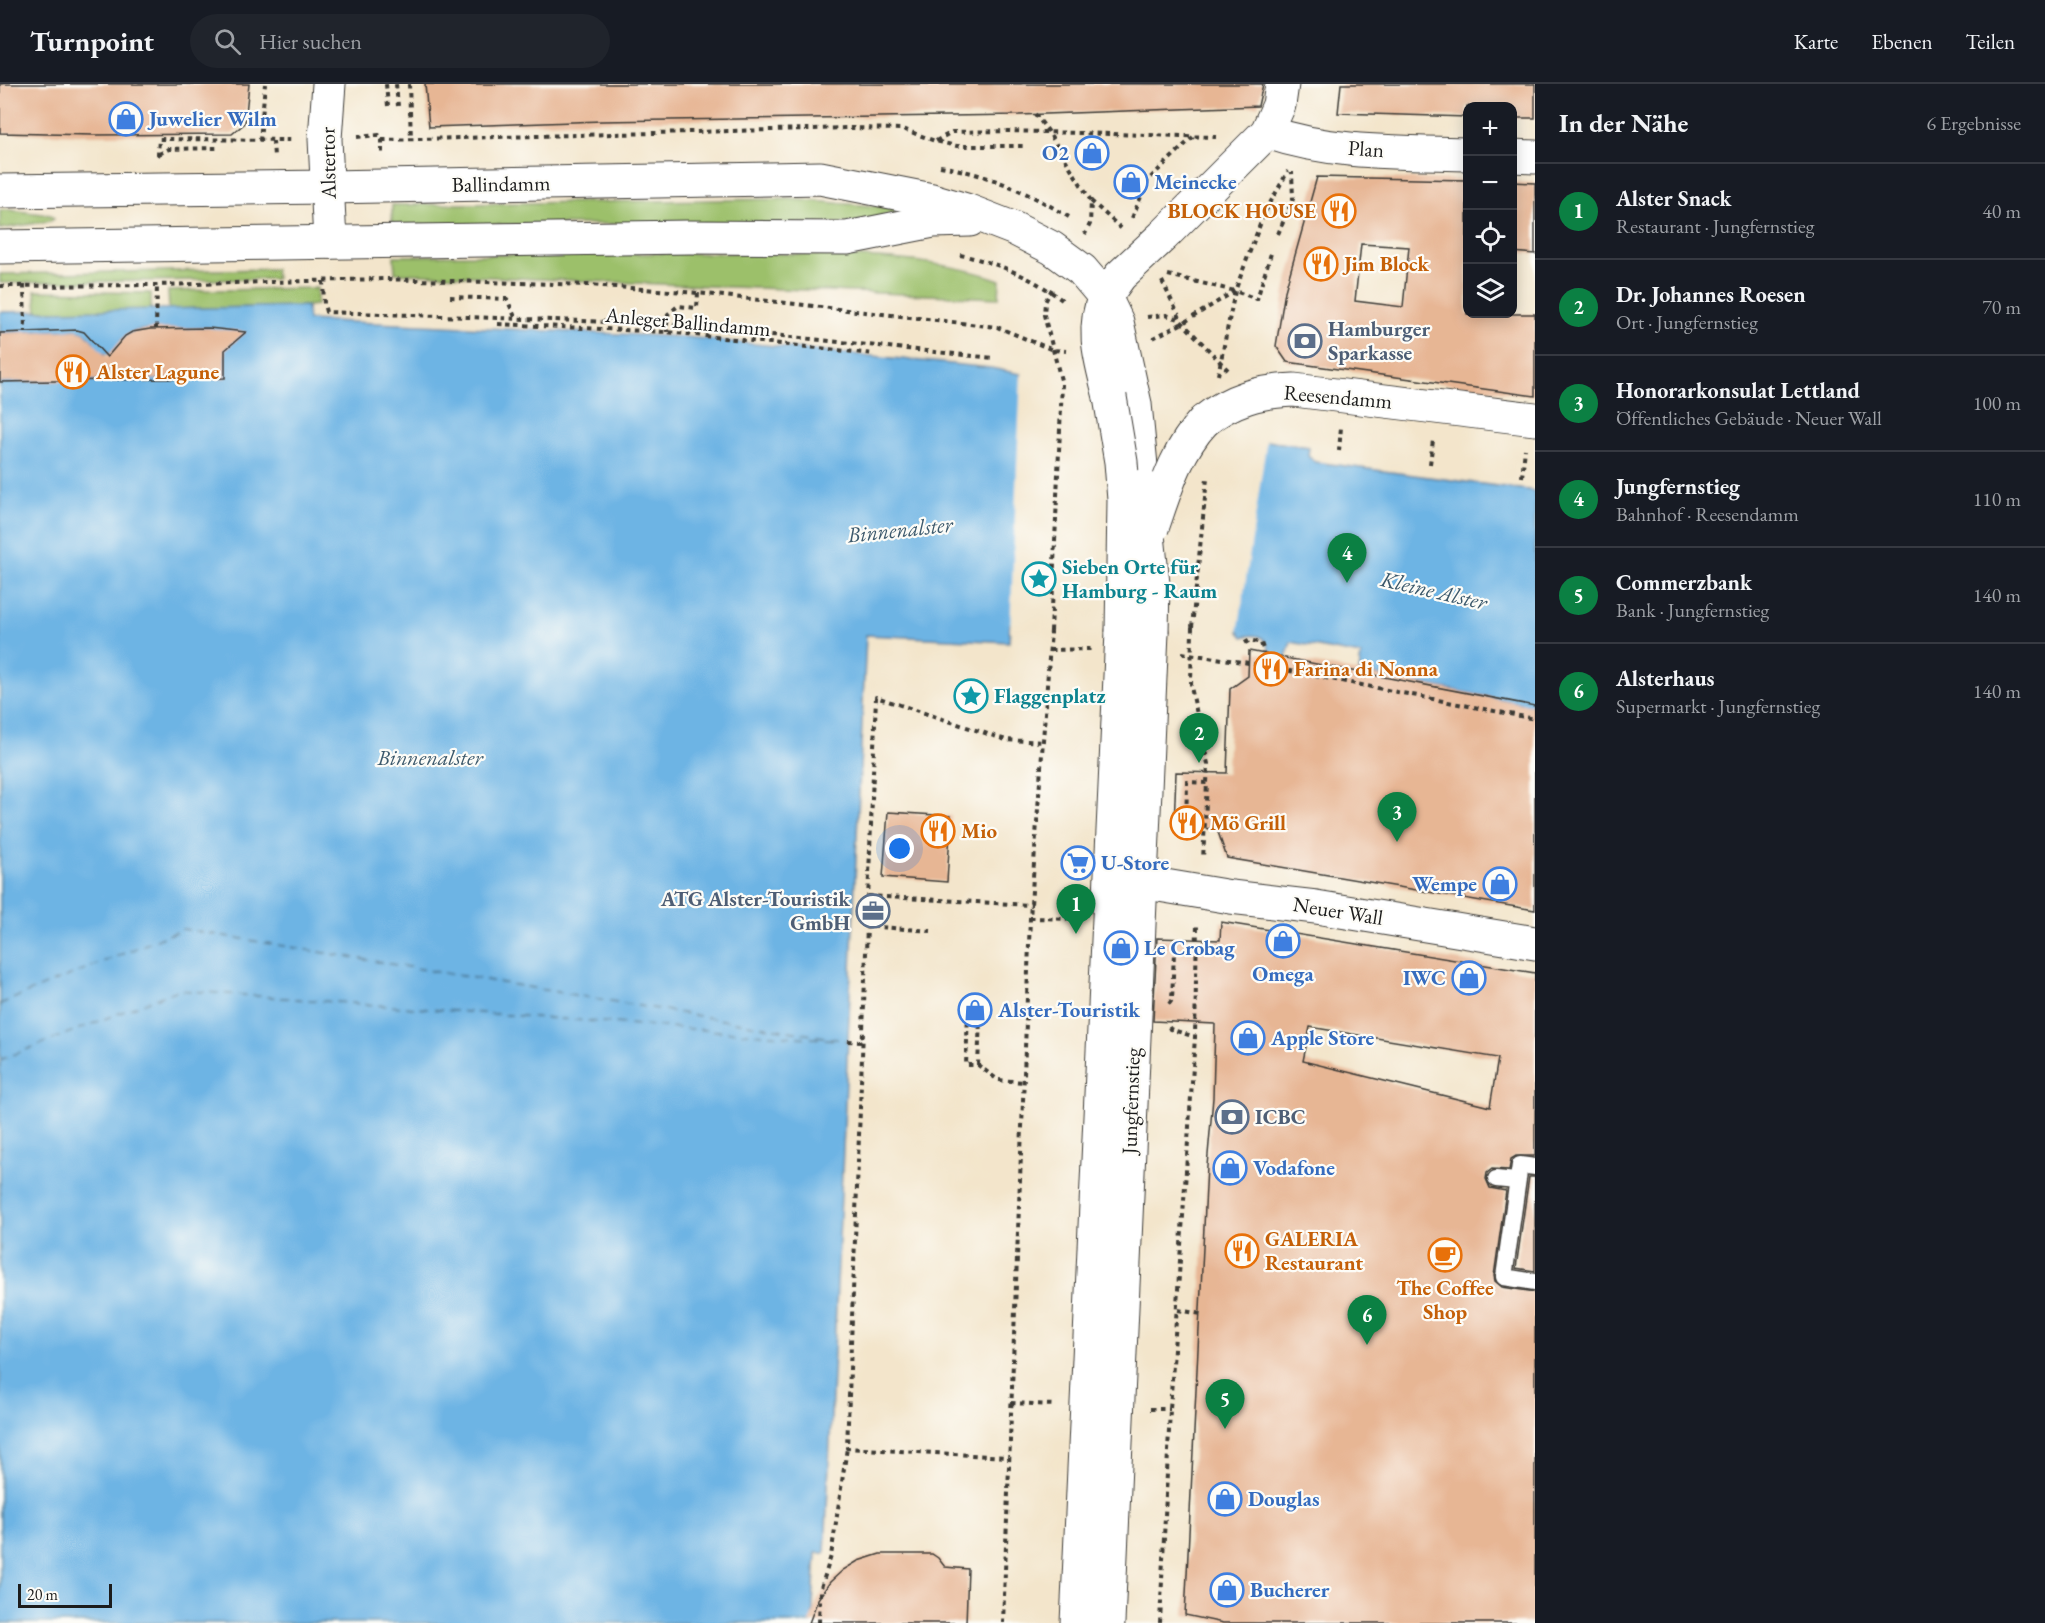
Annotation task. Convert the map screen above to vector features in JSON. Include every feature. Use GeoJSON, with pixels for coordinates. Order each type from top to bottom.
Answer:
{"type":"FeatureCollection","features":[{"type":"Feature","properties":{"kind":"street","name":"Alstertor"},"geometry":{"type":"LineString","coordinates":[[329,84],[325,139],[330,242]]}},
{"type":"Feature","properties":{"kind":"street"},"geometry":{"type":"LineString","coordinates":[[1107,299],[1172,228],[1267,132],[1279,105],[1282,84]]}},
{"type":"Feature","properties":{"kind":"street","name":"Plan"},"geometry":{"type":"LineString","coordinates":[[1267,132],[1303,143],[1341,148],[1463,154]]}},
{"type":"Feature","properties":{"kind":"street"},"geometry":{"type":"LineString","coordinates":[[1517,156],[1535,157]]}},
{"type":"Feature","properties":{"kind":"street","name":"Ballindamm"},"geometry":{"type":"LineString","coordinates":[[0,191],[328,188],[820,178],[932,200],[966,210],[1034,237],[1082,270],[1107,299]]}},
{"type":"Feature","properties":{"kind":"street","name":"Ballindamm"},"geometry":{"type":"LineString","coordinates":[[0,247],[732,237],[847,238],[933,221],[996,222]]}},
{"type":"Feature","properties":{"kind":"street","name":"Jungfernstieg"},"geometry":{"type":"LineString","coordinates":[[1085,1615],[1153,584],[1149,535],[1123,400],[1098,348],[1107,299]]}},
{"type":"Feature","properties":{"kind":"street","name":"Reesendamm"},"geometry":{"type":"LineString","coordinates":[[1149,535],[1178,458],[1189,440],[1204,421],[1221,408],[1258,393],[1294,390],[1530,433]]}},
{"type":"Feature","properties":{"kind":"street","name":"Jungfernstieg"},"geometry":{"type":"LineString","coordinates":[[1108,1623],[1141,882],[1148,639],[1124,500],[1121,462],[1123,400]]}},
{"type":"Feature","properties":{"kind":"street","name":"Neuer Wall"},"geometry":{"type":"LineString","coordinates":[[1141,882],[1535,942]]}},
{"type":"Feature","properties":{"kind":"lane"},"geometry":{"type":"LineString","coordinates":[[1535,1167],[1520,1165],[1504,1277],[1535,1282]]}},
{"type":"Feature","properties":{"kind":"lane"},"geometry":{"type":"LineString","coordinates":[[1496,1179],[1516,1182]]}},
{"type":"Feature","properties":{"kind":"path"},"geometry":{"type":"LineString","coordinates":[[260,141],[264,84]]}},
{"type":"Feature","properties":{"kind":"path"},"geometry":{"type":"LineString","coordinates":[[387,84],[388,106]]}},
{"type":"Feature","properties":{"kind":"path"},"geometry":{"type":"LineString","coordinates":[[396,84],[398,106]]}},
{"type":"Feature","properties":{"kind":"path"},"geometry":{"type":"LineString","coordinates":[[409,84],[411,139]]}},
{"type":"Feature","properties":{"kind":"path"},"geometry":{"type":"LineString","coordinates":[[1035,114],[1092,201],[1090,224]]}},
{"type":"Feature","properties":{"kind":"path"},"geometry":{"type":"LineString","coordinates":[[382,140],[848,128],[903,129],[935,141],[957,146],[1026,146]]}},
{"type":"Feature","properties":{"kind":"path"},"geometry":{"type":"LineString","coordinates":[[935,141],[952,132],[1048,131],[1217,137]]}},
{"type":"Feature","properties":{"kind":"path"},"geometry":{"type":"LineString","coordinates":[[350,137],[379,135],[382,140],[382,163]]}},
{"type":"Feature","properties":{"kind":"path"},"geometry":{"type":"LineString","coordinates":[[1131,222],[1148,180],[1194,136]]}},
{"type":"Feature","properties":{"kind":"path"},"geometry":{"type":"LineString","coordinates":[[158,154],[159,139],[304,140]]}},
{"type":"Feature","properties":{"kind":"path"},"geometry":{"type":"LineString","coordinates":[[158,154],[169,149],[217,148]]}},
{"type":"Feature","properties":{"kind":"path"},"geometry":{"type":"LineString","coordinates":[[158,154],[164,157]]}},
{"type":"Feature","properties":{"kind":"path"},"geometry":{"type":"LineString","coordinates":[[1156,316],[1173,316],[1220,360],[1235,291],[1254,238],[1264,214],[1292,164],[1293,199],[1278,234]]}},
{"type":"Feature","properties":{"kind":"path"},"geometry":{"type":"LineString","coordinates":[[1254,238],[1263,239]]}},
{"type":"Feature","properties":{"kind":"path"},"geometry":{"type":"LineString","coordinates":[[1158,273],[1235,291],[1257,299],[1272,250]]}},
{"type":"Feature","properties":{"kind":"path"},"geometry":{"type":"LineString","coordinates":[[955,254],[986,262],[1039,284],[1058,297],[1084,321],[1107,299]]}},
{"type":"Feature","properties":{"kind":"path"},"geometry":{"type":"LineString","coordinates":[[0,286],[157,285],[383,279],[518,282],[698,293],[997,327],[1053,350],[1074,351]]}},
{"type":"Feature","properties":{"kind":"path"},"geometry":{"type":"LineString","coordinates":[[323,281],[326,312],[667,324],[993,358]]}},
{"type":"Feature","properties":{"kind":"path"},"geometry":{"type":"LineString","coordinates":[[24,285],[25,332]]}},
{"type":"Feature","properties":{"kind":"path"},"geometry":{"type":"LineString","coordinates":[[156,329],[157,285]]}},
{"type":"Feature","properties":{"kind":"path"},"geometry":{"type":"LineString","coordinates":[[1158,337],[1235,291]]}},
{"type":"Feature","properties":{"kind":"path"},"geometry":{"type":"LineString","coordinates":[[667,332],[668,314],[678,306],[697,308],[698,293]]}},
{"type":"Feature","properties":{"kind":"path"},"geometry":{"type":"LineString","coordinates":[[450,297],[507,299],[516,318]]}},
{"type":"Feature","properties":{"kind":"path"},"geometry":{"type":"LineString","coordinates":[[1003,1623],[1030,918],[1050,650],[1062,384],[1044,315],[1045,302]]}},
{"type":"Feature","properties":{"kind":"path","name":"Anleger Ballindamm"},"geometry":{"type":"LineString","coordinates":[[498,324],[667,332],[874,354]]}},
{"type":"Feature","properties":{"kind":"path"},"geometry":{"type":"LineString","coordinates":[[1339,451],[1341,424]]}},
{"type":"Feature","properties":{"kind":"path"},"geometry":{"type":"LineString","coordinates":[[1522,477],[1530,433]]}},
{"type":"Feature","properties":{"kind":"path"},"geometry":{"type":"LineString","coordinates":[[1430,464],[1433,436]]}},
{"type":"Feature","properties":{"kind":"path"},"geometry":{"type":"LineString","coordinates":[[1203,863],[1208,764],[1191,687],[1192,627],[1208,468]]}},
{"type":"Feature","properties":{"kind":"path"},"geometry":{"type":"LineString","coordinates":[[1148,639],[1192,653],[1535,719]]}},
{"type":"Feature","properties":{"kind":"path"},"geometry":{"type":"LineString","coordinates":[[1245,644],[1250,640],[1261,643],[1263,654]]}},
{"type":"Feature","properties":{"kind":"path"},"geometry":{"type":"LineString","coordinates":[[1050,650],[1087,649]]}},
{"type":"Feature","properties":{"kind":"path"},"geometry":{"type":"LineString","coordinates":[[819,1623],[820,1591],[831,1556],[847,1448],[876,698],[1006,740],[1044,742]]}},
{"type":"Feature","properties":{"kind":"path"},"geometry":{"type":"LineString","coordinates":[[1186,830],[1186,782],[1208,783]]}},
{"type":"Feature","properties":{"kind":"path"},"geometry":{"type":"LineString","coordinates":[[868,896],[1032,905]]}},
{"type":"Feature","properties":{"kind":"path"},"geometry":{"type":"LineString","coordinates":[[1030,918],[1086,919]]}},
{"type":"Feature","properties":{"kind":"path"},"geometry":{"type":"LineString","coordinates":[[867,926],[931,931]]}},
{"type":"Feature","properties":{"kind":"path"},"geometry":{"type":"LineString","coordinates":[[1160,1623],[1170,1409],[1195,1037],[1197,926]]}},
{"type":"Feature","properties":{"kind":"path"},"geometry":{"type":"LineString","coordinates":[[1172,1000],[1174,952]]}},
{"type":"Feature","properties":{"kind":"path"},"geometry":{"type":"LineString","coordinates":[[968,1013],[966,1065],[978,1065],[998,1080],[1025,1082]]}},
{"type":"Feature","properties":{"kind":"path"},"geometry":{"type":"LineString","coordinates":[[1168,1018],[1170,1029],[1195,1037]]}},
{"type":"Feature","properties":{"kind":"path"},"geometry":{"type":"LineString","coordinates":[[978,1065],[980,1019]]}},
{"type":"Feature","properties":{"kind":"path"},"geometry":{"type":"LineString","coordinates":[[848,1041],[862,1042]]}},
{"type":"Feature","properties":{"kind":"path"},"geometry":{"type":"LineString","coordinates":[[1178,1310],[1201,1314]]}},
{"type":"Feature","properties":{"kind":"path"},"geometry":{"type":"LineString","coordinates":[[1011,1403],[1066,1405]]}},
{"type":"Feature","properties":{"kind":"path"},"geometry":{"type":"LineString","coordinates":[[847,1448],[1010,1456]]}},
{"type":"Feature","properties":{"kind":"green space"},"geometry":{"type":"Polygon","coordinates":[[[789,199],[897,208],[901,211],[853,223],[392,225],[392,205],[789,199]]]}},
{"type":"Feature","properties":{"kind":"green space"},"geometry":{"type":"Polygon","coordinates":[[[0,210],[51,215],[54,219],[0,229],[0,210]]]}},
{"type":"Feature","properties":{"kind":"green space"},"geometry":{"type":"Polygon","coordinates":[[[711,253],[846,256],[943,265],[1000,280],[999,298],[395,273],[394,256],[711,253]]]}},
{"type":"Feature","properties":{"kind":"green space"},"geometry":{"type":"Polygon","coordinates":[[[275,269],[276,279],[0,283],[0,274],[275,269]]]}},
{"type":"Feature","properties":{"kind":"green space"},"geometry":{"type":"Polygon","coordinates":[[[317,288],[317,305],[169,309],[168,291],[317,288]]]}},
{"type":"Feature","properties":{"kind":"green space"},"geometry":{"type":"Polygon","coordinates":[[[35,291],[151,293],[151,310],[37,311],[35,291]]]}},
{"type":"Feature","properties":{"kind":"water","name":"Binnenalster"},"geometry":{"type":"Polygon","coordinates":[[[307,306],[308,320],[686,337],[991,368],[1021,374],[1021,378],[1267,441],[1309,447],[1308,456],[1315,462],[1535,491],[1535,706],[1359,672],[1361,655],[1291,642],[1286,657],[1270,655],[1265,640],[1258,636],[1243,637],[1236,628],[1010,624],[1009,642],[866,635],[825,1553],[816,1553],[812,1623],[0,1623],[0,382],[147,379],[147,353],[0,356],[86,349],[93,342],[84,332],[77,330],[0,333],[0,312],[307,306]],[[209,328],[140,330],[132,332],[122,340],[209,328]],[[225,353],[151,379],[224,378],[225,353]]]}},
{"type":"Feature","properties":{"kind":"pier"},"geometry":{"type":"Polygon","coordinates":[[[1021,374],[1267,438],[1238,633],[1234,631],[1013,627],[1013,631],[1010,631],[1021,374]]]}},
{"type":"Feature","properties":{"kind":"building"},"geometry":{"type":"Polygon","coordinates":[[[0,84],[249,84],[245,123],[232,134],[93,135],[0,133],[0,84]]]}},
{"type":"Feature","properties":{"kind":"building"},"geometry":{"type":"Polygon","coordinates":[[[425,84],[1263,84],[1258,106],[1019,115],[602,121],[429,127],[425,84]]]}},
{"type":"Feature","properties":{"kind":"building"},"geometry":{"type":"Polygon","coordinates":[[[1341,84],[1535,84],[1535,118],[1517,118],[1517,102],[1463,102],[1463,117],[1338,113],[1341,84]]]}},
{"type":"Feature","properties":{"kind":"building"},"geometry":{"type":"Polygon","coordinates":[[[1317,177],[1463,180],[1463,318],[1517,318],[1517,314],[1535,314],[1535,396],[1287,362],[1276,346],[1285,291],[1317,177]],[[1361,244],[1355,301],[1403,307],[1409,247],[1361,244]]]}},
{"type":"Feature","properties":{"kind":"building"},"geometry":{"type":"Polygon","coordinates":[[[1517,182],[1535,183],[1535,254],[1517,252],[1517,182]]]}},
{"type":"Feature","properties":{"kind":"building"},"geometry":{"type":"Polygon","coordinates":[[[209,328],[246,332],[225,350],[225,378],[0,382],[0,333],[77,330],[84,332],[107,357],[125,336],[132,332],[150,329],[209,328]]]}},
{"type":"Feature","properties":{"kind":"building"},"geometry":{"type":"Polygon","coordinates":[[[1249,651],[1535,706],[1535,910],[1227,858],[1217,829],[1174,827],[1176,772],[1227,773],[1230,689],[1248,676],[1249,651]]]}},
{"type":"Feature","properties":{"kind":"building"},"geometry":{"type":"Polygon","coordinates":[[[888,812],[951,816],[947,882],[883,877],[888,812]]]}},
{"type":"Feature","properties":{"kind":"building"},"geometry":{"type":"Polygon","coordinates":[[[1221,922],[1535,973],[1535,1156],[1516,1156],[1511,1159],[1509,1170],[1492,1169],[1487,1173],[1486,1179],[1490,1188],[1506,1191],[1495,1281],[1502,1287],[1535,1292],[1535,1623],[1223,1623],[1185,1615],[1215,1024],[1153,1021],[1157,938],[1220,940],[1221,922]],[[1310,1027],[1303,1061],[1490,1107],[1498,1058],[1310,1027]]]}},
{"type":"Feature","properties":{"kind":"building"},"geometry":{"type":"Polygon","coordinates":[[[1529,1177],[1535,1177],[1535,1271],[1516,1268],[1529,1177]]]}},
{"type":"Feature","properties":{"kind":"building"},"geometry":{"type":"Polygon","coordinates":[[[880,1554],[932,1554],[945,1567],[968,1569],[966,1623],[809,1623],[818,1599],[830,1582],[843,1570],[858,1561],[880,1554]]]}},
{"type":"Feature","properties":{"kind":"ferry route"},"geometry":{"type":"LineString","coordinates":[[0,1004],[183,929],[848,1041]]}},
{"type":"Feature","properties":{"kind":"ferry route"},"geometry":{"type":"LineString","coordinates":[[0,1060],[178,990],[838,1040]]}},
{"type":"Feature","properties":{"kind":"place","name":"Juwelier Wilm"},"geometry":{"type":"Point","coordinates":[126,119]}},
{"type":"Feature","properties":{"kind":"place","name":"O2"},"geometry":{"type":"Point","coordinates":[1092,153]}},
{"type":"Feature","properties":{"kind":"place","name":"Meinecke"},"geometry":{"type":"Point","coordinates":[1131,182]}},
{"type":"Feature","properties":{"kind":"place","name":"BLOCK HOUSE"},"geometry":{"type":"Point","coordinates":[1339,211]}},
{"type":"Feature","properties":{"kind":"place","name":"Jim Block"},"geometry":{"type":"Point","coordinates":[1321,264]}},
{"type":"Feature","properties":{"kind":"place","name":"Hamburger Sparkasse"},"geometry":{"type":"Point","coordinates":[1305,341]}},
{"type":"Feature","properties":{"kind":"place","name":"Alster Lagune"},"geometry":{"type":"Point","coordinates":[73,372]}},
{"type":"Feature","properties":{"kind":"place","name":"Sieben Orte für Hamburg - Raum"},"geometry":{"type":"Point","coordinates":[1039,579]}},
{"type":"Feature","properties":{"kind":"place","name":"Jungfernstieg"},"geometry":{"type":"Point","coordinates":[1347,583]}},
{"type":"Feature","properties":{"kind":"place","name":"Farina di Nonna"},"geometry":{"type":"Point","coordinates":[1271,669]}},
{"type":"Feature","properties":{"kind":"place","name":"Flaggenplatz"},"geometry":{"type":"Point","coordinates":[971,696]}},
{"type":"Feature","properties":{"kind":"place","name":"Dr. Johannes Roesen"},"geometry":{"type":"Point","coordinates":[1199,763]}},
{"type":"Feature","properties":{"kind":"place","name":"Mö Grill"},"geometry":{"type":"Point","coordinates":[1187,823]}},
{"type":"Feature","properties":{"kind":"place","name":"Mio"},"geometry":{"type":"Point","coordinates":[938,831]}},
{"type":"Feature","properties":{"kind":"place","name":"Honorarkonsulat Lettland"},"geometry":{"type":"Point","coordinates":[1397,842]}},
{"type":"Feature","properties":{"kind":"place","name":"U-Store"},"geometry":{"type":"Point","coordinates":[1078,863]}},
{"type":"Feature","properties":{"kind":"place","name":"Wempe"},"geometry":{"type":"Point","coordinates":[1500,884]}},
{"type":"Feature","properties":{"kind":"place","name":"ATG Alster-Touristik GmbH"},"geometry":{"type":"Point","coordinates":[873,911]}},
{"type":"Feature","properties":{"kind":"place","name":"Alster Snack"},"geometry":{"type":"Point","coordinates":[1076,934]}},
{"type":"Feature","properties":{"kind":"place","name":"Omega"},"geometry":{"type":"Point","coordinates":[1283,941]}},
{"type":"Feature","properties":{"kind":"place","name":"Le Crobag"},"geometry":{"type":"Point","coordinates":[1121,948]}},
{"type":"Feature","properties":{"kind":"place","name":"IWC"},"geometry":{"type":"Point","coordinates":[1469,978]}},
{"type":"Feature","properties":{"kind":"place","name":"Alster-Touristik"},"geometry":{"type":"Point","coordinates":[975,1010]}},
{"type":"Feature","properties":{"kind":"place","name":"Apple Store"},"geometry":{"type":"Point","coordinates":[1248,1038]}},
{"type":"Feature","properties":{"kind":"place","name":"ICBC"},"geometry":{"type":"Point","coordinates":[1232,1117]}},
{"type":"Feature","properties":{"kind":"place","name":"Vodafone"},"geometry":{"type":"Point","coordinates":[1230,1168]}},
{"type":"Feature","properties":{"kind":"place","name":"GALERIA Restaurant"},"geometry":{"type":"Point","coordinates":[1242,1251]}},
{"type":"Feature","properties":{"kind":"place","name":"The Coffee Shop"},"geometry":{"type":"Point","coordinates":[1445,1255]}},
{"type":"Feature","properties":{"kind":"place","name":"Alsterhaus"},"geometry":{"type":"Point","coordinates":[1367,1345]}},
{"type":"Feature","properties":{"kind":"place","name":"Commerzbank"},"geometry":{"type":"Point","coordinates":[1225,1429]}},
{"type":"Feature","properties":{"kind":"place","name":"Douglas"},"geometry":{"type":"Point","coordinates":[1225,1499]}},
{"type":"Feature","properties":{"kind":"place","name":"Bucherer"},"geometry":{"type":"Point","coordinates":[1227,1590]}},
{"type":"Feature","properties":{"kind":"water label","name":"Kleine Alster"},"geometry":{"type":"Point","coordinates":[1434,590]}}]}
